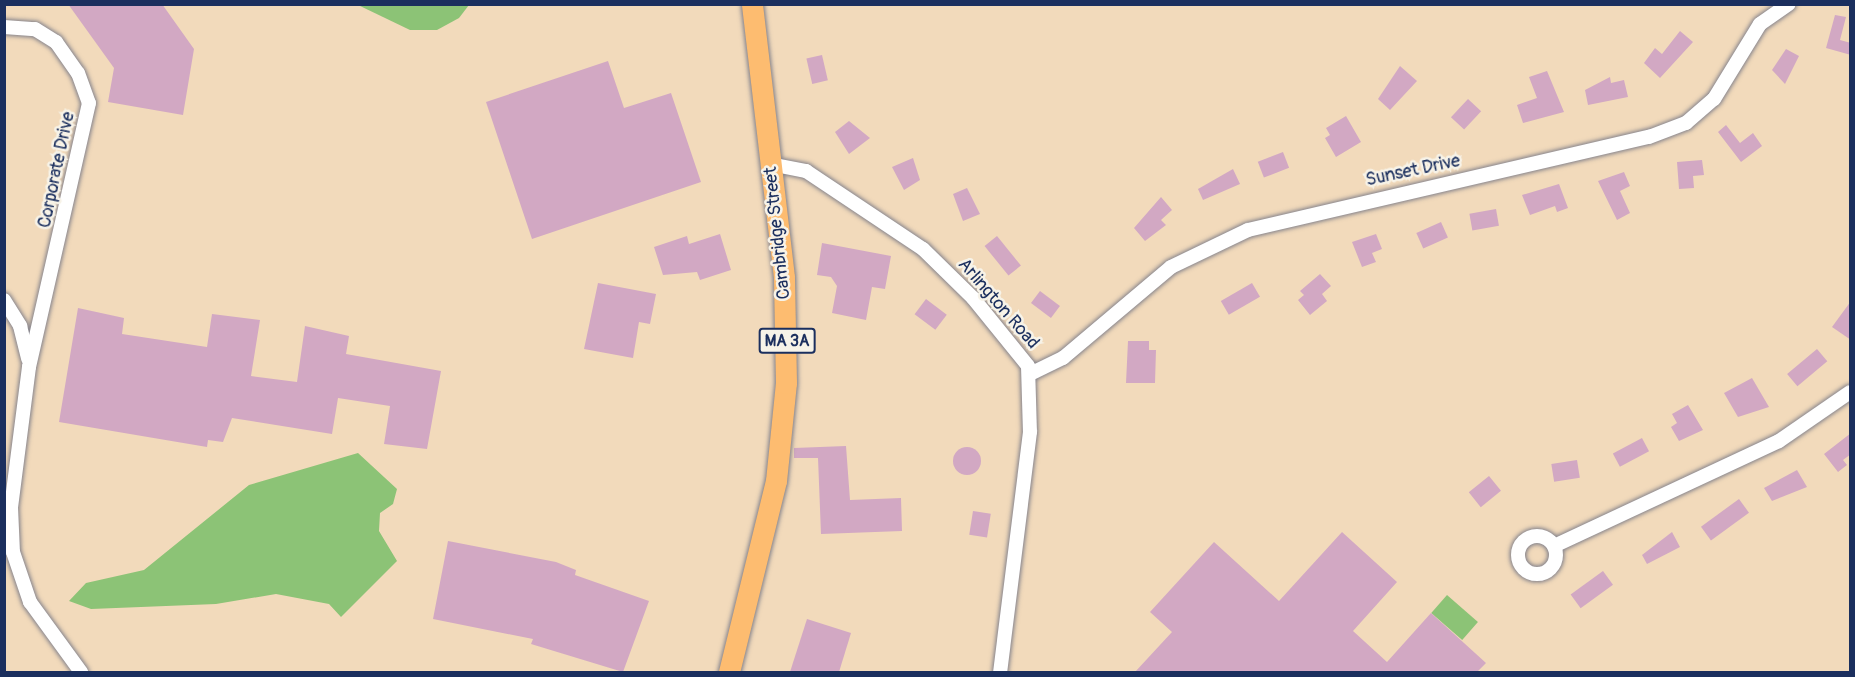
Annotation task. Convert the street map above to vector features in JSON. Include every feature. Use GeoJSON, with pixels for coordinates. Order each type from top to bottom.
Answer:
{"type":"FeatureCollection","features":[{"type":"Feature","properties":{"kind":"main road","name":"Cambridge Street"},"geometry":{"type":"LineString","coordinates":[[729,672],[771,502],[785,406],[784,289],[752,4]]}},
{"type":"Feature","properties":{"kind":"street","name":"Sunset Drive"},"geometry":{"type":"LineString","coordinates":[[1030,374],[1063,358],[1171,267],[1248,230],[1649,137],[1686,123],[1722,89],[1760,24],[1789,4]]}},
{"type":"Feature","properties":{"kind":"street","name":"Corporate Drive"},"geometry":{"type":"LineString","coordinates":[[4,27],[35,29],[56,42],[78,73],[89,110],[29,366],[12,489],[13,552],[38,619],[81,672]]}},
{"type":"Feature","properties":{"kind":"street","name":"Arlington Road"},"geometry":{"type":"LineString","coordinates":[[770,164],[808,172],[923,249],[973,298],[1030,374],[1024,507],[1000,672]]}},
{"type":"Feature","properties":{"kind":"street","name":"Corporate Drive"},"geometry":{"type":"LineString","coordinates":[[4,300],[22,332],[29,366]]}},
{"type":"Feature","properties":{"kind":"street"},"geometry":{"type":"LineString","coordinates":[[1554,546],[1779,441],[1851,392]]}},
{"type":"Feature","properties":{"kind":"green space"},"geometry":{"type":"Polygon","coordinates":[[[358,5],[469,5],[459,18],[437,30],[410,30],[358,5]]]}},
{"type":"Feature","properties":{"kind":"green space"},"geometry":{"type":"Polygon","coordinates":[[[358,453],[397,489],[393,504],[380,513],[379,531],[397,561],[341,617],[329,604],[276,594],[216,604],[91,609],[69,601],[86,583],[144,570],[249,485],[358,453]]]}},
{"type":"Feature","properties":{"kind":"green space"},"geometry":{"type":"Polygon","coordinates":[[[1447,595],[1478,622],[1462,640],[1431,613],[1447,595]]]}},
{"type":"Feature","properties":{"kind":"building"},"geometry":{"type":"Polygon","coordinates":[[[68,4],[162,4],[194,49],[183,115],[108,102],[114,68],[68,4]]]}},
{"type":"Feature","properties":{"kind":"building"},"geometry":{"type":"Polygon","coordinates":[[[1835,15],[1846,17],[1840,40],[1851,43],[1851,55],[1826,48],[1835,15]]]}},
{"type":"Feature","properties":{"kind":"building"},"geometry":{"type":"Polygon","coordinates":[[[1680,31],[1693,42],[1660,78],[1644,63],[1655,48],[1662,54],[1680,31]]]}},
{"type":"Feature","properties":{"kind":"building"},"geometry":{"type":"Polygon","coordinates":[[[1786,49],[1799,56],[1785,84],[1772,70],[1786,49]]]}},
{"type":"Feature","properties":{"kind":"building"},"geometry":{"type":"Polygon","coordinates":[[[822,55],[828,80],[812,84],[806,59],[822,55]]]}},
{"type":"Feature","properties":{"kind":"building"},"geometry":{"type":"Polygon","coordinates":[[[608,61],[624,108],[671,93],[701,182],[532,239],[486,102],[608,61]]]}},
{"type":"Feature","properties":{"kind":"building"},"geometry":{"type":"Polygon","coordinates":[[[1400,66],[1417,81],[1390,110],[1378,99],[1400,66]]]}},
{"type":"Feature","properties":{"kind":"building"},"geometry":{"type":"Polygon","coordinates":[[[1547,71],[1564,112],[1523,123],[1517,105],[1537,98],[1529,77],[1547,71]]]}},
{"type":"Feature","properties":{"kind":"building"},"geometry":{"type":"Polygon","coordinates":[[[1610,77],[1611,83],[1624,80],[1628,97],[1588,105],[1585,90],[1610,77]]]}},
{"type":"Feature","properties":{"kind":"building"},"geometry":{"type":"Polygon","coordinates":[[[1468,99],[1481,111],[1464,130],[1451,117],[1468,99]]]}},
{"type":"Feature","properties":{"kind":"building"},"geometry":{"type":"Polygon","coordinates":[[[1346,116],[1361,142],[1336,157],[1325,138],[1330,135],[1326,128],[1346,116]]]}},
{"type":"Feature","properties":{"kind":"building"},"geometry":{"type":"Polygon","coordinates":[[[849,121],[870,138],[849,154],[835,132],[849,121]]]}},
{"type":"Feature","properties":{"kind":"building"},"geometry":{"type":"Polygon","coordinates":[[[1726,125],[1740,143],[1753,133],[1762,146],[1741,162],[1718,132],[1726,125]]]}},
{"type":"Feature","properties":{"kind":"building"},"geometry":{"type":"Polygon","coordinates":[[[1283,152],[1289,168],[1264,178],[1258,162],[1283,152]]]}},
{"type":"Feature","properties":{"kind":"building"},"geometry":{"type":"Polygon","coordinates":[[[913,158],[920,180],[904,190],[892,167],[913,158]]]}},
{"type":"Feature","properties":{"kind":"building"},"geometry":{"type":"Polygon","coordinates":[[[1702,160],[1704,175],[1693,176],[1694,188],[1679,189],[1677,162],[1702,160]]]}},
{"type":"Feature","properties":{"kind":"building"},"geometry":{"type":"Polygon","coordinates":[[[1233,169],[1240,184],[1203,200],[1198,189],[1233,169]]]}},
{"type":"Feature","properties":{"kind":"building"},"geometry":{"type":"Polygon","coordinates":[[[1624,172],[1630,186],[1620,191],[1630,213],[1617,220],[1598,181],[1624,172]]]}},
{"type":"Feature","properties":{"kind":"building"},"geometry":{"type":"Polygon","coordinates":[[[1559,184],[1568,208],[1557,212],[1555,206],[1530,215],[1522,195],[1559,184]]]}},
{"type":"Feature","properties":{"kind":"building"},"geometry":{"type":"Polygon","coordinates":[[[967,188],[980,214],[963,221],[953,194],[967,188]]]}},
{"type":"Feature","properties":{"kind":"building"},"geometry":{"type":"Polygon","coordinates":[[[1161,197],[1172,210],[1161,220],[1166,225],[1145,241],[1134,228],[1161,197]]]}},
{"type":"Feature","properties":{"kind":"building"},"geometry":{"type":"Polygon","coordinates":[[[1496,209],[1499,226],[1472,230],[1469,214],[1496,209]]]}},
{"type":"Feature","properties":{"kind":"building"},"geometry":{"type":"Polygon","coordinates":[[[1441,222],[1448,238],[1423,249],[1416,233],[1441,222]]]}},
{"type":"Feature","properties":{"kind":"building"},"geometry":{"type":"Polygon","coordinates":[[[720,234],[731,270],[700,280],[697,272],[663,275],[654,247],[687,236],[689,244],[720,234]]]}},
{"type":"Feature","properties":{"kind":"building"},"geometry":{"type":"Polygon","coordinates":[[[1376,234],[1382,249],[1372,253],[1376,262],[1362,267],[1352,242],[1376,234]]]}},
{"type":"Feature","properties":{"kind":"building"},"geometry":{"type":"Polygon","coordinates":[[[997,236],[1021,266],[1008,276],[985,246],[997,236]]]}},
{"type":"Feature","properties":{"kind":"building"},"geometry":{"type":"Polygon","coordinates":[[[822,243],[891,256],[885,289],[872,287],[866,320],[832,313],[837,286],[831,277],[817,275],[822,243]]]}},
{"type":"Feature","properties":{"kind":"building"},"geometry":{"type":"Polygon","coordinates":[[[1320,274],[1331,286],[1322,294],[1327,301],[1310,315],[1298,300],[1304,295],[1300,291],[1320,274]]]}},
{"type":"Feature","properties":{"kind":"building"},"geometry":{"type":"Polygon","coordinates":[[[598,283],[656,294],[650,324],[639,322],[633,358],[584,349],[598,283]]]}},
{"type":"Feature","properties":{"kind":"building"},"geometry":{"type":"Polygon","coordinates":[[[1252,283],[1260,297],[1229,315],[1221,301],[1252,283]]]}},
{"type":"Feature","properties":{"kind":"building"},"geometry":{"type":"Polygon","coordinates":[[[1040,291],[1060,306],[1051,318],[1031,303],[1040,291]]]}},
{"type":"Feature","properties":{"kind":"building"},"geometry":{"type":"Polygon","coordinates":[[[926,299],[947,315],[935,330],[915,314],[926,299]]]}},
{"type":"Feature","properties":{"kind":"building"},"geometry":{"type":"Polygon","coordinates":[[[1851,301],[1851,340],[1832,327],[1851,301]]]}},
{"type":"Feature","properties":{"kind":"building"},"geometry":{"type":"Polygon","coordinates":[[[78,308],[124,318],[122,334],[207,347],[212,314],[260,320],[251,376],[297,382],[305,326],[349,336],[346,354],[441,371],[427,449],[384,444],[390,406],[338,398],[332,434],[232,418],[223,442],[208,440],[207,447],[59,422],[78,308]]]}},
{"type":"Feature","properties":{"kind":"building"},"geometry":{"type":"Polygon","coordinates":[[[1128,341],[1149,341],[1149,350],[1156,350],[1155,383],[1126,383],[1128,341]]]}},
{"type":"Feature","properties":{"kind":"building"},"geometry":{"type":"Polygon","coordinates":[[[1817,349],[1827,361],[1797,386],[1787,374],[1817,349]]]}},
{"type":"Feature","properties":{"kind":"building"},"geometry":{"type":"Polygon","coordinates":[[[1752,378],[1769,407],[1738,417],[1724,393],[1752,378]]]}},
{"type":"Feature","properties":{"kind":"building"},"geometry":{"type":"Polygon","coordinates":[[[1688,405],[1703,430],[1679,441],[1671,427],[1677,423],[1672,414],[1688,405]]]}},
{"type":"Feature","properties":{"kind":"building"},"geometry":{"type":"Polygon","coordinates":[[[1851,433],[1851,454],[1843,460],[1847,465],[1838,472],[1824,454],[1851,433]]]}},
{"type":"Feature","properties":{"kind":"building"},"geometry":{"type":"Polygon","coordinates":[[[1642,438],[1649,451],[1620,467],[1613,453],[1642,438]]]}},
{"type":"Feature","properties":{"kind":"building"},"geometry":{"type":"Polygon","coordinates":[[[846,446],[850,500],[901,498],[902,531],[821,534],[818,458],[794,458],[794,448],[846,446]]]}},
{"type":"Feature","properties":{"kind":"building"},"geometry":{"type":"Polygon","coordinates":[[[967,447],[977,451],[981,461],[977,471],[967,475],[957,471],[953,461],[957,451],[967,447]]]}},
{"type":"Feature","properties":{"kind":"building"},"geometry":{"type":"Polygon","coordinates":[[[1577,460],[1580,478],[1554,482],[1551,464],[1577,460]]]}},
{"type":"Feature","properties":{"kind":"building"},"geometry":{"type":"Polygon","coordinates":[[[1797,470],[1807,487],[1772,501],[1764,488],[1797,470]]]}},
{"type":"Feature","properties":{"kind":"building"},"geometry":{"type":"Polygon","coordinates":[[[1489,476],[1501,491],[1481,507],[1469,492],[1489,476]]]}},
{"type":"Feature","properties":{"kind":"building"},"geometry":{"type":"Polygon","coordinates":[[[1739,499],[1749,513],[1711,540],[1701,527],[1739,499]]]}},
{"type":"Feature","properties":{"kind":"building"},"geometry":{"type":"Polygon","coordinates":[[[973,511],[991,514],[987,538],[969,535],[973,511]]]}},
{"type":"Feature","properties":{"kind":"building"},"geometry":{"type":"Polygon","coordinates":[[[1342,532],[1397,582],[1353,631],[1387,662],[1431,613],[1486,663],[1477,672],[1135,672],[1172,632],[1150,612],[1214,542],[1279,601],[1342,532]]]}},
{"type":"Feature","properties":{"kind":"building"},"geometry":{"type":"Polygon","coordinates":[[[1672,532],[1680,547],[1647,564],[1642,555],[1672,532]]]}},
{"type":"Feature","properties":{"kind":"building"},"geometry":{"type":"Polygon","coordinates":[[[448,541],[556,562],[576,570],[575,575],[649,601],[623,672],[531,644],[533,639],[433,619],[448,541]]]}},
{"type":"Feature","properties":{"kind":"building"},"geometry":{"type":"Polygon","coordinates":[[[1603,571],[1613,585],[1581,608],[1571,595],[1603,571]]]}},
{"type":"Feature","properties":{"kind":"building"},"geometry":{"type":"Polygon","coordinates":[[[807,619],[851,633],[839,672],[790,672],[807,619]]]}}]}
